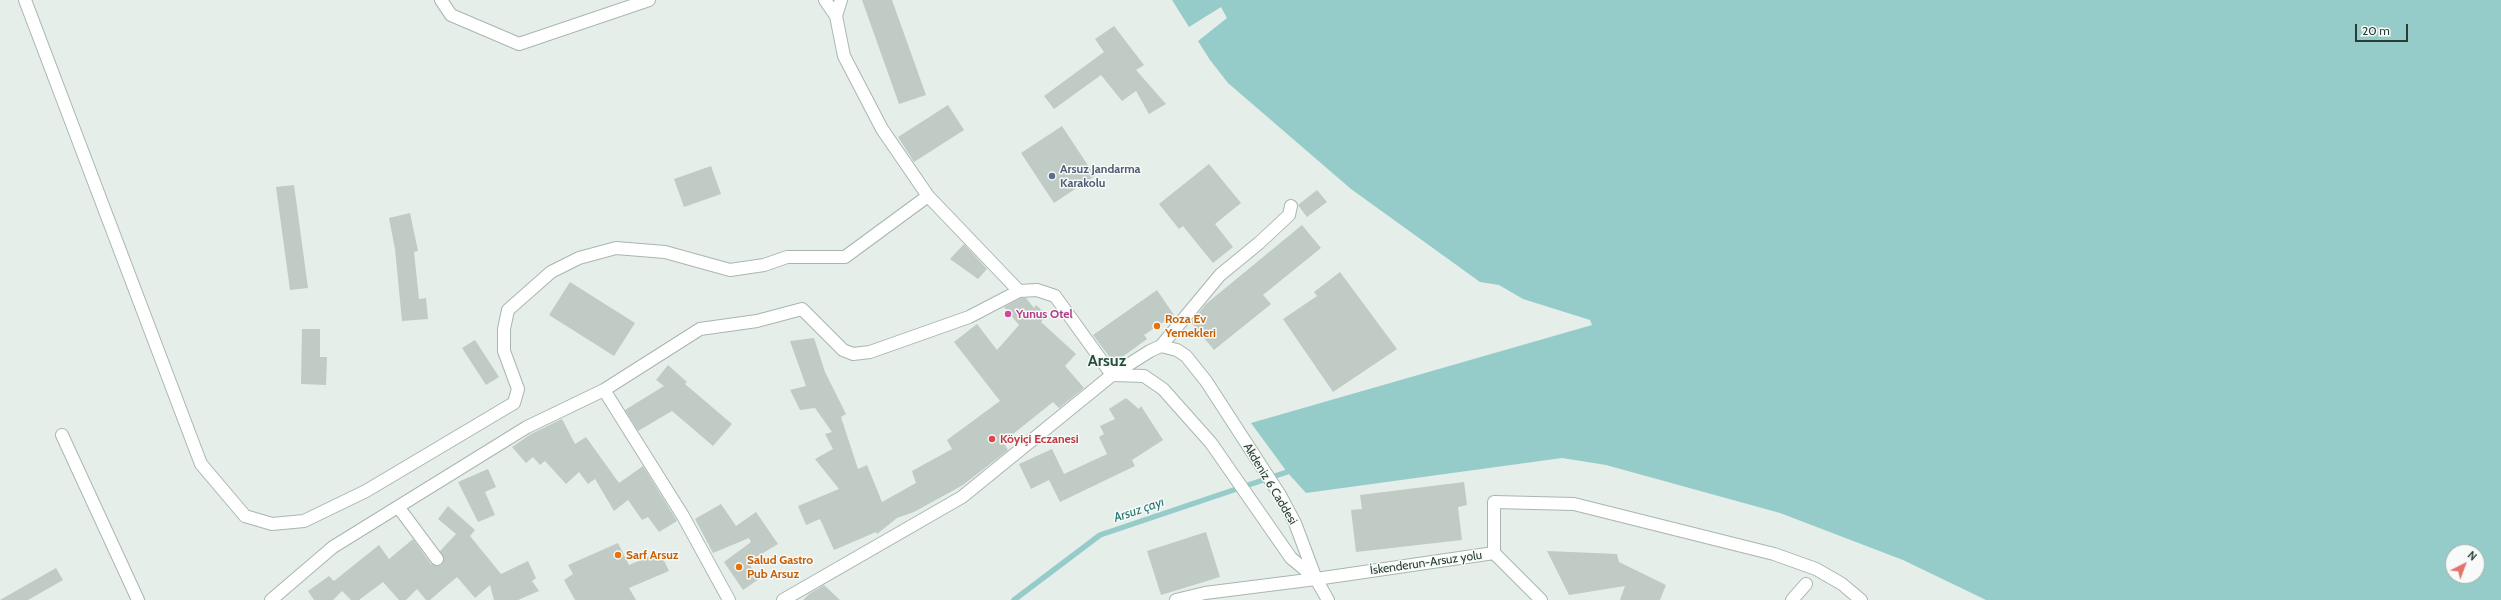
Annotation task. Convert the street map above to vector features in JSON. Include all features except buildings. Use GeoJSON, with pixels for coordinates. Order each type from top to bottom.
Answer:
{"type":"FeatureCollection","features":[{"type":"Feature","properties":{"kind":"street"},"geometry":{"type":"LineString","coordinates":[[25,0],[201,464],[245,516],[272,524],[304,521],[366,491],[514,403],[518,389],[504,351],[504,329],[508,310],[551,272],[579,258],[616,248],[665,252],[730,270],[764,265],[787,257],[845,257],[928,196]]}},
{"type":"Feature","properties":{"kind":"street"},"geometry":{"type":"LineString","coordinates":[[441,0],[451,15],[519,44],[649,0]]}},
{"type":"Feature","properties":{"kind":"street"},"geometry":{"type":"LineString","coordinates":[[825,0],[836,16],[844,56],[882,129],[928,196],[1019,291]]}},
{"type":"Feature","properties":{"kind":"street"},"geometry":{"type":"LineString","coordinates":[[836,16],[841,0]]}},
{"type":"Feature","properties":{"kind":"street"},"geometry":{"type":"LineString","coordinates":[[782,600],[962,497],[1112,375],[1150,351],[1161,346],[1220,275],[1259,243],[1289,215],[1292,206]]}},
{"type":"Feature","properties":{"kind":"street"},"geometry":{"type":"LineString","coordinates":[[271,600],[333,547],[399,508],[527,427],[604,390],[700,329],[757,321],[802,309],[843,350],[853,354],[870,352],[969,317],[1019,291],[1037,290],[1055,296],[1112,375]]}},
{"type":"Feature","properties":{"kind":"street","name":"Akdeniz 6 Caddesi"},"geometry":{"type":"LineString","coordinates":[[1161,346],[1177,350],[1186,356],[1220,403],[1288,511],[1316,579]]}},
{"type":"Feature","properties":{"kind":"street","name":"Akdeniz 6 Caddesi"},"geometry":{"type":"LineString","coordinates":[[1112,375],[1144,376],[1154,381],[1193,422],[1230,470],[1278,542],[1291,558],[1316,579]]}},
{"type":"Feature","properties":{"kind":"street"},"geometry":{"type":"LineString","coordinates":[[604,390],[683,516],[729,600]]}},
{"type":"Feature","properties":{"kind":"street"},"geometry":{"type":"LineString","coordinates":[[62,435],[138,600]]}},
{"type":"Feature","properties":{"kind":"street"},"geometry":{"type":"LineString","coordinates":[[1494,553],[1494,502],[1574,504],[1774,554],[1816,569],[1842,584],[1861,600]]}},
{"type":"Feature","properties":{"kind":"street"},"geometry":{"type":"LineString","coordinates":[[399,508],[437,559]]}},
{"type":"Feature","properties":{"kind":"street","name":"İskenderun-Arsuz yolu"},"geometry":{"type":"LineString","coordinates":[[1176,600],[1205,593],[1316,579],[1494,553],[1542,600]]}},
{"type":"Feature","properties":{"kind":"street"},"geometry":{"type":"LineString","coordinates":[[1316,579],[1328,600]]}},
{"type":"Feature","properties":{"kind":"street"},"geometry":{"type":"LineString","coordinates":[[1792,600],[1806,584]]}},
{"type":"Feature","properties":{"kind":"water"},"geometry":{"type":"Polygon","coordinates":[[[1172,0],[2501,0],[2501,600],[1986,600],[1903,560],[1780,513],[1606,465],[1562,458],[1306,493],[1287,472],[1251,423],[1592,325],[1590,320],[1523,299],[1499,285],[1480,282],[1351,189],[1228,83],[1210,60],[1198,41],[1227,18],[1221,7],[1189,27],[1172,0]]]}},
{"type":"Feature","properties":{"kind":"waterway","name":"Arsuz çayı"},"geometry":{"type":"LineString","coordinates":[[1014,600],[1100,535],[1287,472]]}},
{"type":"Feature","properties":{"kind":"place","name":"Arsuz Jandarma Karakolu"},"geometry":{"type":"Point","coordinates":[1052,176]}},
{"type":"Feature","properties":{"kind":"place","name":"Yunus Otel"},"geometry":{"type":"Point","coordinates":[1008,314]}},
{"type":"Feature","properties":{"kind":"place","name":"Roza Ev Yemekleri"},"geometry":{"type":"Point","coordinates":[1157,326]}},
{"type":"Feature","properties":{"kind":"place","name":"Köyiçi Eczanesi"},"geometry":{"type":"Point","coordinates":[992,439]}},
{"type":"Feature","properties":{"kind":"place","name":"Sarf Arsuz"},"geometry":{"type":"Point","coordinates":[618,555]}},
{"type":"Feature","properties":{"kind":"place","name":"Salud Gastro Pub Arsuz"},"geometry":{"type":"Point","coordinates":[739,567]}},
{"type":"Feature","properties":{"kind":"district","name":"Arsuz"},"geometry":{"type":"Point","coordinates":[1107,361]}}]}
